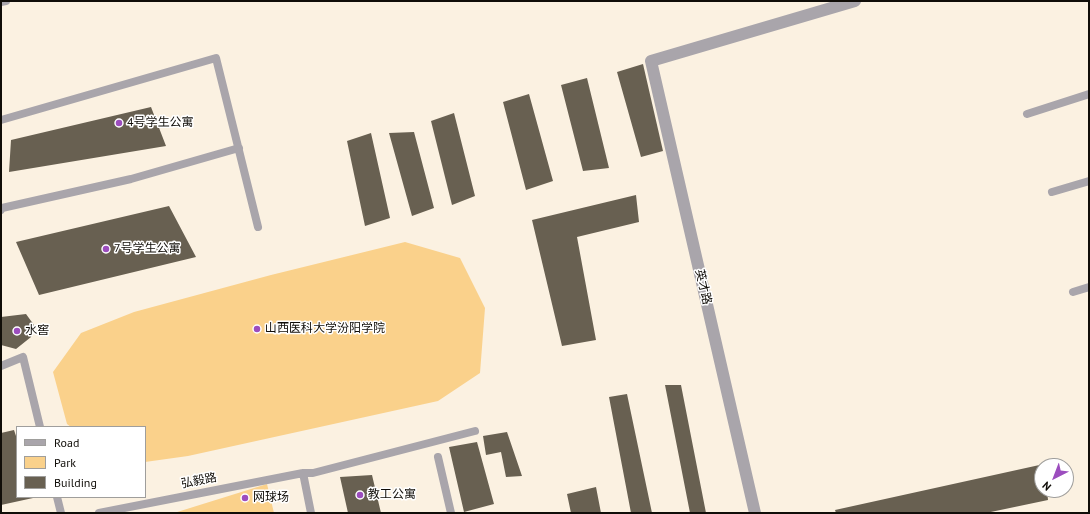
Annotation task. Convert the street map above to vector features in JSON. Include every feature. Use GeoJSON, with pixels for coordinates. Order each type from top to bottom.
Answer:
{"type":"FeatureCollection","features":[{"type":"Feature","properties":{"kind":"street","name":"英才路"},"geometry":{"type":"LineString","coordinates":[[755,513],[651,61],[855,1]]}},
{"type":"Feature","properties":{"kind":"lane"},"geometry":{"type":"LineString","coordinates":[[1,2],[6,1]]}},
{"type":"Feature","properties":{"kind":"lane"},"geometry":{"type":"LineString","coordinates":[[1,120],[216,58],[258,227]]}},
{"type":"Feature","properties":{"kind":"lane"},"geometry":{"type":"LineString","coordinates":[[1027,114],[1089,94]]}},
{"type":"Feature","properties":{"kind":"lane"},"geometry":{"type":"LineString","coordinates":[[1,210],[2,208],[131,179],[239,148]]}},
{"type":"Feature","properties":{"kind":"lane"},"geometry":{"type":"LineString","coordinates":[[1052,192],[1089,181]]}},
{"type":"Feature","properties":{"kind":"lane"},"geometry":{"type":"LineString","coordinates":[[1073,292],[1089,287]]}},
{"type":"Feature","properties":{"kind":"lane"},"geometry":{"type":"LineString","coordinates":[[1,366],[23,357],[40,426]]}},
{"type":"Feature","properties":{"kind":"lane","name":"弘毅路"},"geometry":{"type":"LineString","coordinates":[[99,513],[303,473],[313,473],[475,431]]}},
{"type":"Feature","properties":{"kind":"lane"},"geometry":{"type":"LineString","coordinates":[[438,457],[451,513]]}},
{"type":"Feature","properties":{"kind":"lane"},"geometry":{"type":"LineString","coordinates":[[303,473],[311,513]]}},
{"type":"Feature","properties":{"kind":"lane"},"geometry":{"type":"LineString","coordinates":[[57,498],[62,513]]}},
{"type":"Feature","properties":{"kind":"green space"},"geometry":{"type":"Polygon","coordinates":[[[405,242],[460,258],[485,308],[480,373],[438,401],[188,456],[146,462],[146,426],[70,426],[67,424],[53,372],[81,333],[134,312],[271,275],[405,242]]]}},
{"type":"Feature","properties":{"kind":"green space","name":"网球场"},"geometry":{"type":"Polygon","coordinates":[[[267,484],[274,513],[174,513],[267,484]]]}},
{"type":"Feature","properties":{"kind":"building"},"geometry":{"type":"Polygon","coordinates":[[[643,64],[663,151],[641,157],[617,72],[643,64]]]}},
{"type":"Feature","properties":{"kind":"building"},"geometry":{"type":"Polygon","coordinates":[[[587,78],[609,168],[583,171],[561,85],[587,78]]]}},
{"type":"Feature","properties":{"kind":"building"},"geometry":{"type":"Polygon","coordinates":[[[529,94],[553,181],[526,190],[503,102],[529,94]]]}},
{"type":"Feature","properties":{"kind":"building","name":"4号学生公寓"},"geometry":{"type":"Polygon","coordinates":[[[151,107],[166,146],[9,172],[11,140],[151,107]]]}},
{"type":"Feature","properties":{"kind":"building"},"geometry":{"type":"Polygon","coordinates":[[[454,113],[475,196],[452,205],[431,121],[454,113]]]}},
{"type":"Feature","properties":{"kind":"building"},"geometry":{"type":"Polygon","coordinates":[[[414,132],[434,208],[412,216],[389,133],[414,132]]]}},
{"type":"Feature","properties":{"kind":"building"},"geometry":{"type":"Polygon","coordinates":[[[371,133],[390,218],[365,226],[347,141],[371,133]]]}},
{"type":"Feature","properties":{"kind":"building"},"geometry":{"type":"Polygon","coordinates":[[[636,195],[639,222],[577,237],[596,340],[562,346],[532,220],[636,195]]]}},
{"type":"Feature","properties":{"kind":"building","name":"7号学生公寓"},"geometry":{"type":"Polygon","coordinates":[[[169,206],[196,257],[39,295],[16,242],[169,206]]]}},
{"type":"Feature","properties":{"kind":"building","name":"水窖"},"geometry":{"type":"Polygon","coordinates":[[[26,314],[34,325],[31,337],[16,349],[1,345],[1,317],[26,314]]]}},
{"type":"Feature","properties":{"kind":"building"},"geometry":{"type":"Polygon","coordinates":[[[665,385],[681,385],[706,513],[690,513],[665,385]]]}},
{"type":"Feature","properties":{"kind":"building"},"geometry":{"type":"Polygon","coordinates":[[[627,394],[652,513],[631,513],[609,397],[627,394]]]}},
{"type":"Feature","properties":{"kind":"building"},"geometry":{"type":"Polygon","coordinates":[[[14,430],[16,436],[16,498],[33,498],[1,505],[1,433],[14,430]]]}},
{"type":"Feature","properties":{"kind":"building"},"geometry":{"type":"Polygon","coordinates":[[[507,432],[522,476],[506,477],[501,452],[486,455],[483,436],[507,432]]]}},
{"type":"Feature","properties":{"kind":"building"},"geometry":{"type":"Polygon","coordinates":[[[477,442],[494,504],[464,512],[449,447],[477,442]]]}},
{"type":"Feature","properties":{"kind":"building"},"geometry":{"type":"Polygon","coordinates":[[[1034,466],[1034,498],[1048,498],[1048,500],[986,513],[836,513],[835,510],[1034,466]]]}},
{"type":"Feature","properties":{"kind":"building","name":"教工公寓"},"geometry":{"type":"Polygon","coordinates":[[[372,475],[381,513],[348,513],[340,477],[372,475]]]}},
{"type":"Feature","properties":{"kind":"building"},"geometry":{"type":"Polygon","coordinates":[[[596,487],[601,513],[571,513],[567,494],[596,487]]]}},
{"type":"Feature","properties":{"kind":"place","name":"4号学生公寓"},"geometry":{"type":"Point","coordinates":[119,123]}},
{"type":"Feature","properties":{"kind":"place","name":"7号学生公寓"},"geometry":{"type":"Point","coordinates":[106,249]}},
{"type":"Feature","properties":{"kind":"place","name":"山西医科大学汾阳学院"},"geometry":{"type":"Point","coordinates":[257,329]}},
{"type":"Feature","properties":{"kind":"place","name":"水窖"},"geometry":{"type":"Point","coordinates":[17,331]}},
{"type":"Feature","properties":{"kind":"place","name":"教工公寓"},"geometry":{"type":"Point","coordinates":[360,495]}},
{"type":"Feature","properties":{"kind":"place","name":"网球场"},"geometry":{"type":"Point","coordinates":[245,498]}}]}
